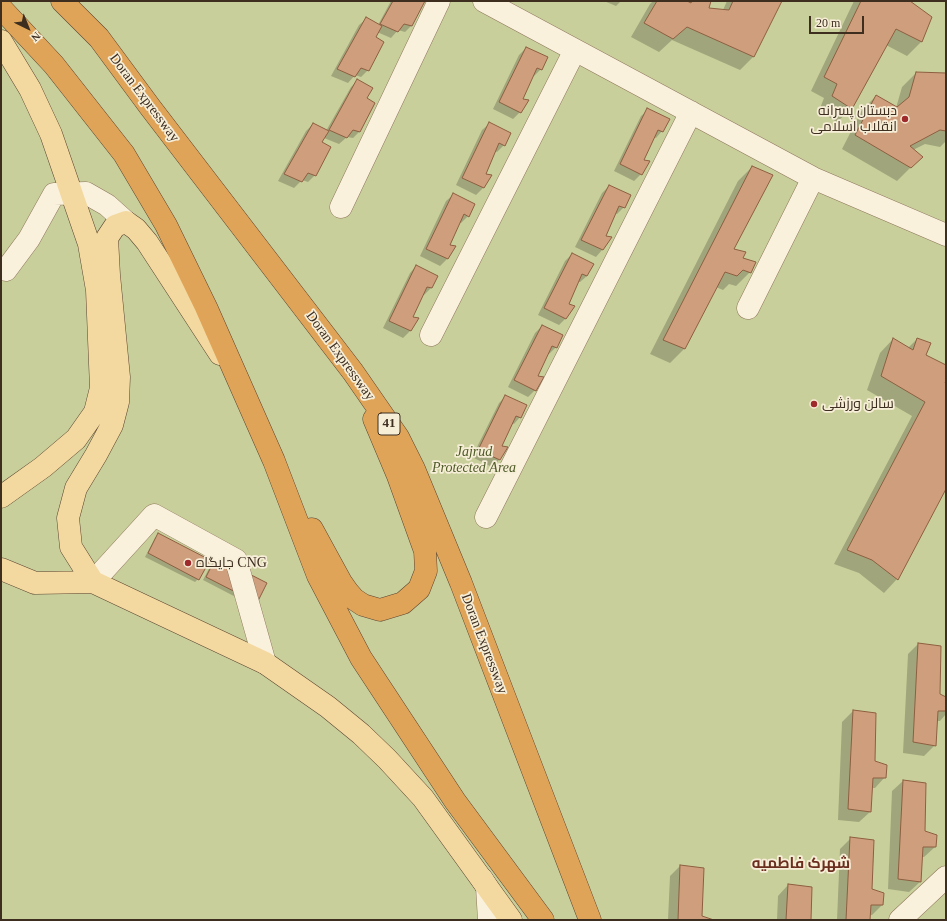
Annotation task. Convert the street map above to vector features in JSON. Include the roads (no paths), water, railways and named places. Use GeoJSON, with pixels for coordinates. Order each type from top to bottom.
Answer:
{"type":"FeatureCollection","features":[{"type":"Feature","properties":{"kind":"highway","name":"Doran Expressway"},"geometry":{"type":"LineString","coordinates":[[62,1],[99,38],[354,372],[398,438],[414,469],[461,583],[590,920]]}},
{"type":"Feature","properties":{"kind":"highway"},"geometry":{"type":"LineString","coordinates":[[1,8],[54,65],[124,154],[166,225],[206,307],[274,461],[318,576],[361,658],[455,801],[542,920]]}},
{"type":"Feature","properties":{"kind":"highway"},"geometry":{"type":"LineString","coordinates":[[274,461],[341,582],[354,599],[363,606],[380,610],[403,603],[419,589],[426,571],[425,551],[398,476],[354,372]]}},
{"type":"Feature","properties":{"kind":"main road"},"geometry":{"type":"LineString","coordinates":[[1,41],[30,89],[51,134],[89,244],[97,290],[101,388],[95,412],[76,439],[43,467],[1,497]]}},
{"type":"Feature","properties":{"kind":"main road"},"geometry":{"type":"LineString","coordinates":[[93,582],[71,547],[68,518],[76,488],[112,425],[118,402],[119,377],[107,238],[114,226],[126,222],[136,229],[147,242],[241,386]]}},
{"type":"Feature","properties":{"kind":"main road"},"geometry":{"type":"LineString","coordinates":[[1,568],[35,583],[93,582],[265,663],[328,707],[361,734],[387,759],[422,798],[511,920]]}},
{"type":"Feature","properties":{"kind":"street"},"geometry":{"type":"LineString","coordinates":[[341,207],[440,1]]}},
{"type":"Feature","properties":{"kind":"street"},"geometry":{"type":"LineString","coordinates":[[484,1],[813,178],[946,235]]}},
{"type":"Feature","properties":{"kind":"street"},"geometry":{"type":"LineString","coordinates":[[431,335],[575,50]]}},
{"type":"Feature","properties":{"kind":"street"},"geometry":{"type":"LineString","coordinates":[[486,516],[691,112]]}},
{"type":"Feature","properties":{"kind":"street"},"geometry":{"type":"LineString","coordinates":[[748,308],[813,178]]}},
{"type":"Feature","properties":{"kind":"street"},"geometry":{"type":"LineString","coordinates":[[6,270],[28,239],[54,194],[86,193],[107,205],[126,222]]}},
{"type":"Feature","properties":{"kind":"street"},"geometry":{"type":"LineString","coordinates":[[93,582],[154,515],[236,560],[265,663]]}},
{"type":"Feature","properties":{"kind":"street"},"geometry":{"type":"LineString","coordinates":[[454,834],[487,887],[489,920]]}},
{"type":"Feature","properties":{"kind":"street"},"geometry":{"type":"LineString","coordinates":[[900,920],[946,877]]}},
{"type":"Feature","properties":{"kind":"place","name":"دبستان پسرانه انقلاب اسلامی"},"geometry":{"type":"Point","coordinates":[905,119]}},
{"type":"Feature","properties":{"kind":"place","name":"سالن ورزشی"},"geometry":{"type":"Point","coordinates":[814,404]}},
{"type":"Feature","properties":{"kind":"place","name":"جایگاه CNG"},"geometry":{"type":"Point","coordinates":[188,563]}},
{"type":"Feature","properties":{"kind":"district","name":"شهرک فاطمیه"},"geometry":{"type":"Point","coordinates":[801,864]}},
{"type":"Feature","properties":{"kind":"park label","name":"Jajrud Protected Area"},"geometry":{"type":"Point","coordinates":[474,460]}}]}
